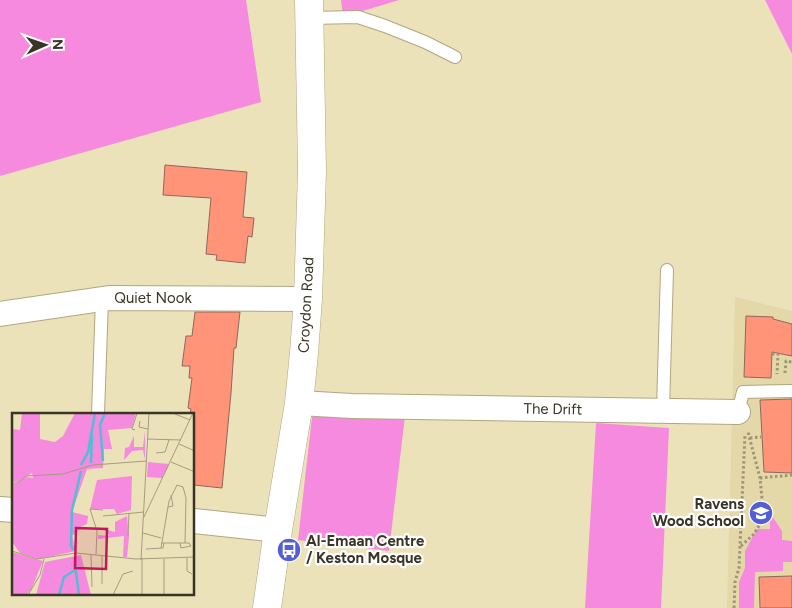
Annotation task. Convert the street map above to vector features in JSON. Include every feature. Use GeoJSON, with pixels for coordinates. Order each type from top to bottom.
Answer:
{"type":"FeatureCollection","features":[{"type":"Feature","properties":{"kind":"highway","name":"Croydon Road"},"geometry":{"type":"LineString","coordinates":[[267,608],[299,402],[308,299],[312,171],[309,9]]}},
{"type":"Feature","properties":{"kind":"street","name":"Quiet Nook"},"geometry":{"type":"LineString","coordinates":[[0,314],[119,298],[308,299]]}},
{"type":"Feature","properties":{"kind":"street","name":"The Drift"},"geometry":{"type":"LineString","coordinates":[[299,402],[352,406],[662,410],[743,424]]}},
{"type":"Feature","properties":{"kind":"street"},"geometry":{"type":"LineString","coordinates":[[195,521],[278,530]]}},
{"type":"Feature","properties":{"kind":"lane"},"geometry":{"type":"LineString","coordinates":[[309,9],[358,17],[425,42],[455,57]]}},
{"type":"Feature","properties":{"kind":"lane"},"geometry":{"type":"LineString","coordinates":[[662,410],[667,270]]}},
{"type":"Feature","properties":{"kind":"lane"},"geometry":{"type":"LineString","coordinates":[[98,413],[102,299]]}},
{"type":"Feature","properties":{"kind":"lane"},"geometry":{"type":"LineString","coordinates":[[743,424],[743,392],[792,391]]}},
{"type":"Feature","properties":{"kind":"path"},"geometry":{"type":"LineString","coordinates":[[772,354],[778,354],[777,381]]}},
{"type":"Feature","properties":{"kind":"path"},"geometry":{"type":"LineString","coordinates":[[740,546],[754,534],[760,524],[762,499],[760,478],[750,438],[743,424]]}},
{"type":"Feature","properties":{"kind":"path"},"geometry":{"type":"LineString","coordinates":[[734,608],[735,582],[739,568],[743,424]]}},
{"type":"Feature","properties":{"kind":"path"},"geometry":{"type":"LineString","coordinates":[[744,439],[761,437]]}},
{"type":"Feature","properties":{"kind":"path"},"geometry":{"type":"LineString","coordinates":[[760,478],[792,475]]}},
{"type":"Feature","properties":{"kind":"shaded area"},"geometry":{"type":"Polygon","coordinates":[[[0,0],[246,0],[261,102],[0,176],[0,0]]]}},
{"type":"Feature","properties":{"kind":"shaded area"},"geometry":{"type":"Polygon","coordinates":[[[341,0],[399,0],[343,17],[341,0]]]}},
{"type":"Feature","properties":{"kind":"shaded area"},"geometry":{"type":"Polygon","coordinates":[[[765,0],[792,0],[792,54],[765,0]]]}},
{"type":"Feature","properties":{"kind":"shaded area","name":"Ravens Wood School"},"geometry":{"type":"Polygon","coordinates":[[[735,297],[792,311],[792,608],[727,608],[735,297]]]}},
{"type":"Feature","properties":{"kind":"shaded area"},"geometry":{"type":"Polygon","coordinates":[[[405,416],[389,551],[298,540],[312,417],[405,416]]]}},
{"type":"Feature","properties":{"kind":"shaded area"},"geometry":{"type":"Polygon","coordinates":[[[596,423],[669,428],[661,608],[585,608],[596,423]]]}},
{"type":"Feature","properties":{"kind":"shaded area"},"geometry":{"type":"Polygon","coordinates":[[[770,513],[782,531],[782,540],[792,541],[792,562],[783,562],[783,571],[755,572],[754,608],[739,608],[739,582],[745,568],[745,551],[757,529],[770,529],[770,513]]]}},
{"type":"Feature","properties":{"kind":"building"},"geometry":{"type":"Polygon","coordinates":[[[165,165],[247,172],[243,217],[254,218],[252,237],[248,236],[245,263],[216,260],[217,255],[206,254],[211,198],[163,195],[165,165]]]}},
{"type":"Feature","properties":{"kind":"building"},"geometry":{"type":"Polygon","coordinates":[[[195,312],[240,312],[236,348],[234,348],[222,488],[195,485],[195,413],[190,413],[191,409],[188,408],[192,378],[189,378],[190,366],[182,366],[186,336],[192,336],[195,312]]]}},
{"type":"Feature","properties":{"kind":"building"},"geometry":{"type":"Polygon","coordinates":[[[746,316],[773,317],[773,319],[792,324],[792,356],[772,352],[771,378],[744,377],[746,316]]]}},
{"type":"Feature","properties":{"kind":"building","name":"Ravens Wood School"},"geometry":{"type":"Polygon","coordinates":[[[792,399],[792,473],[764,472],[760,400],[792,399]]]}},
{"type":"Feature","properties":{"kind":"building"},"geometry":{"type":"Polygon","coordinates":[[[792,576],[792,608],[760,608],[759,577],[792,576]]]}},
{"type":"Feature","properties":{"kind":"place","name":"Ravens Wood School"},"geometry":{"type":"Point","coordinates":[761,513]}},
{"type":"Feature","properties":{"kind":"place","name":"Al-Emaan Centre / Keston Mosque"},"geometry":{"type":"Point","coordinates":[289,550]}}]}
